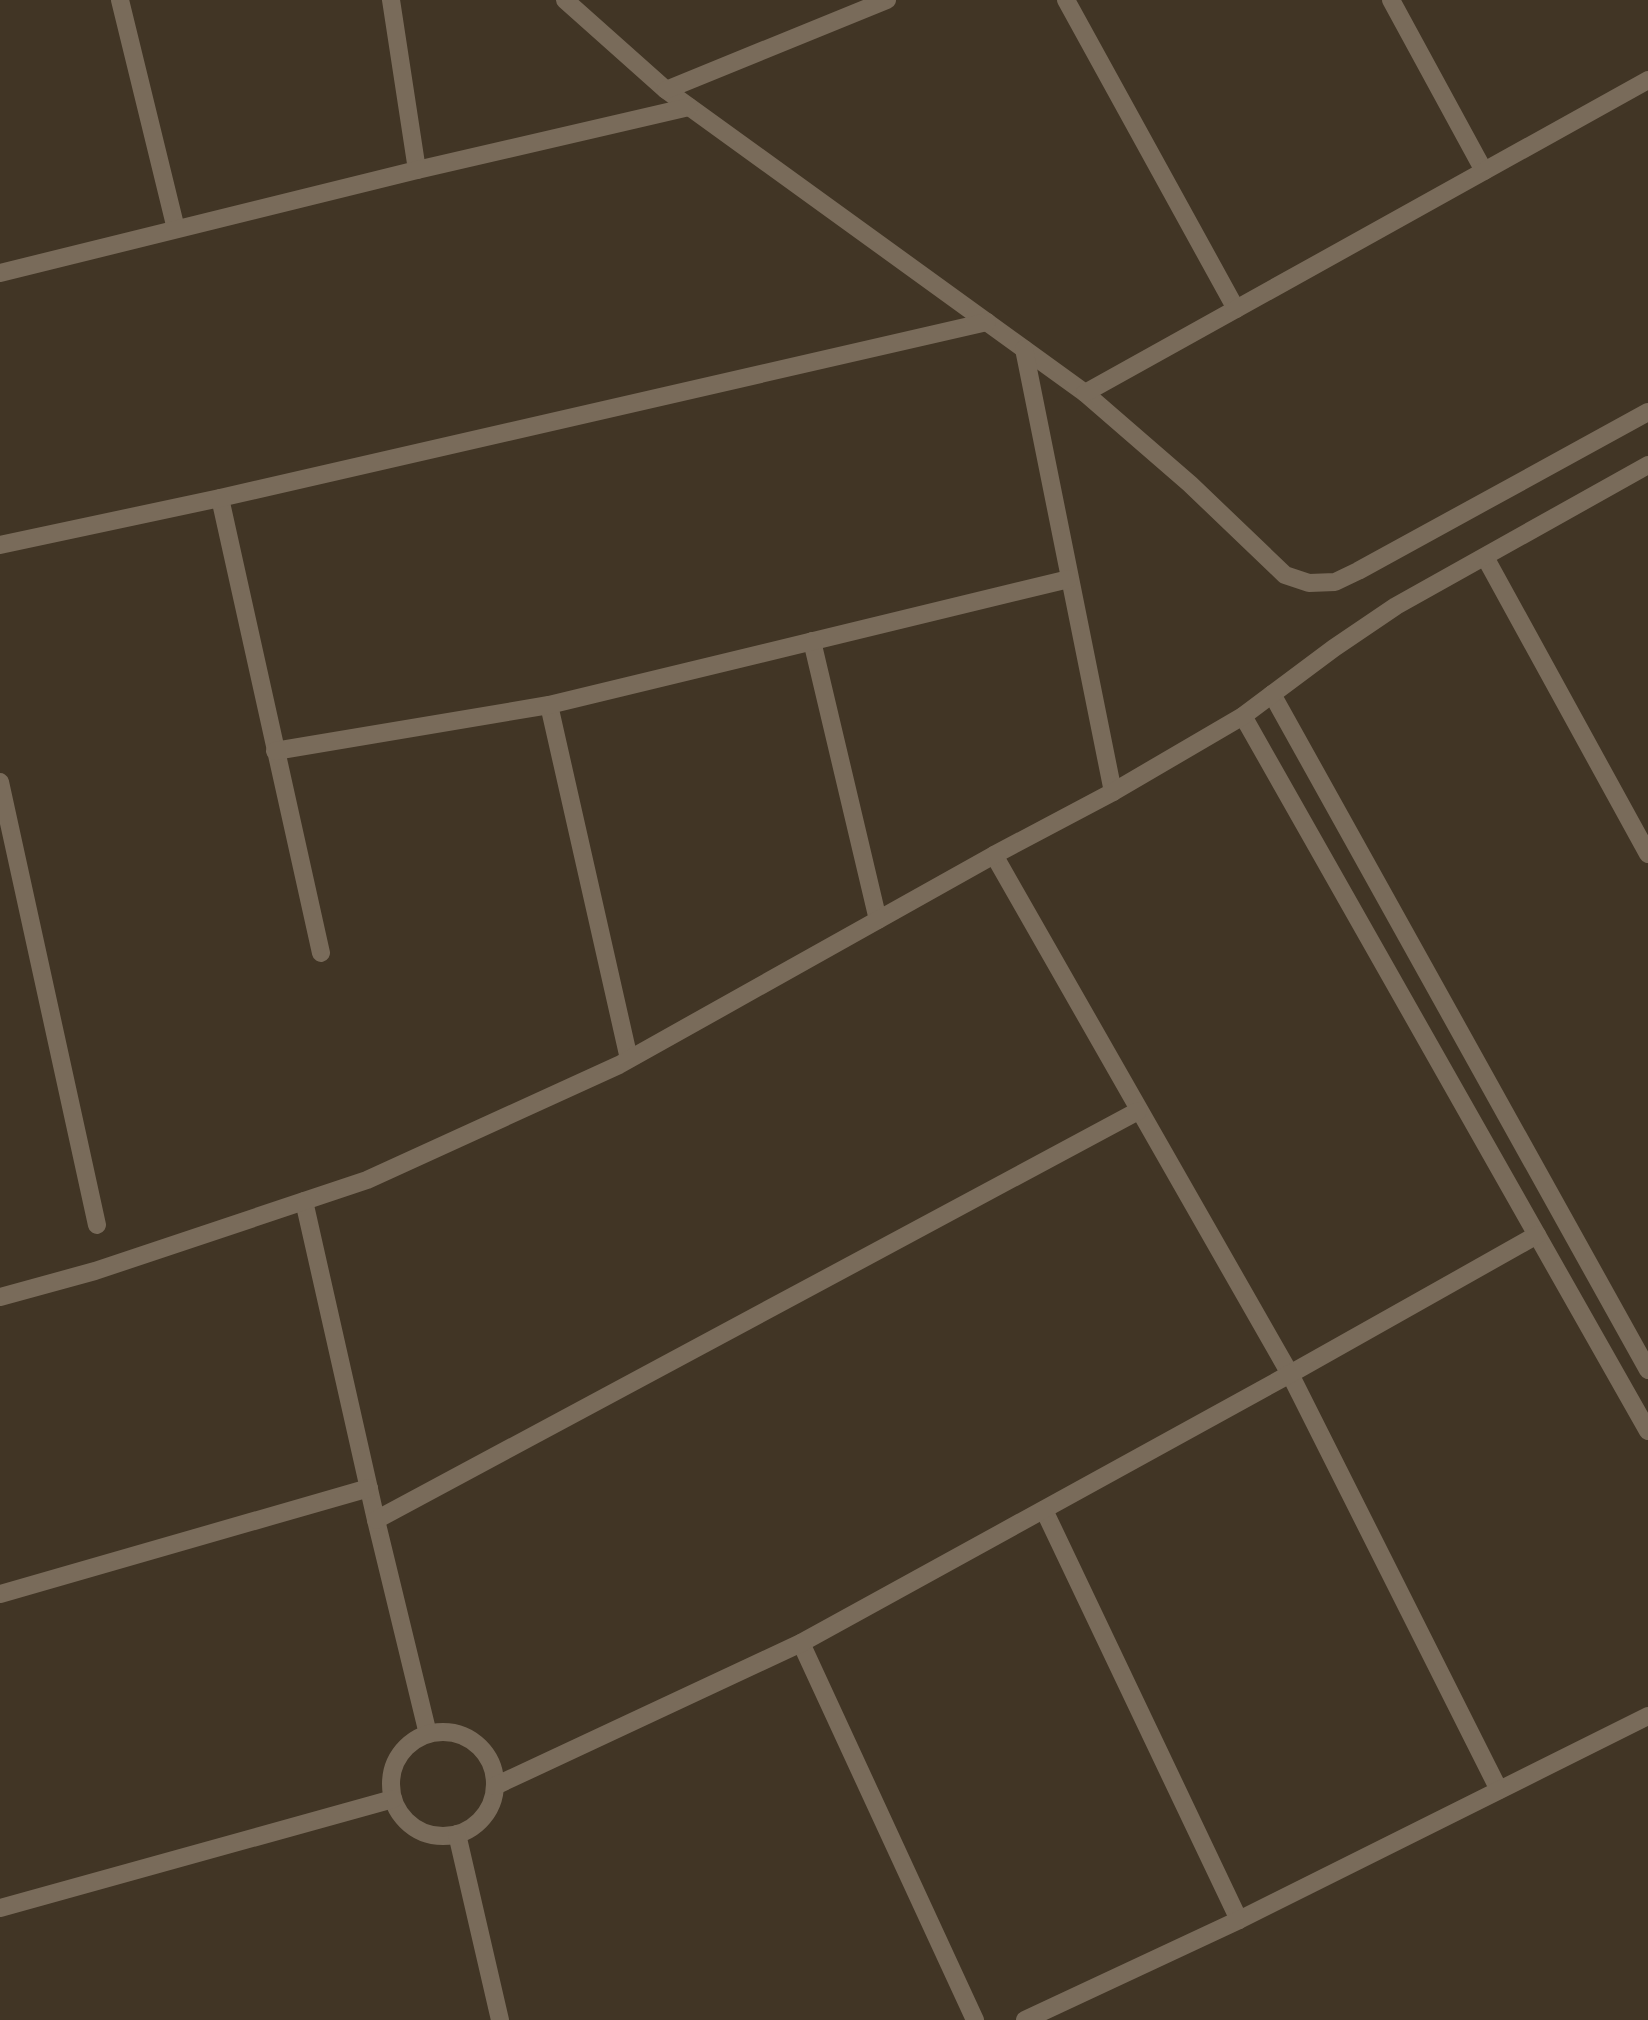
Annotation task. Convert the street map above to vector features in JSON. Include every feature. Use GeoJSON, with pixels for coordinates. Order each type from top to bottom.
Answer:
{"type":"FeatureCollection","features":[{"type":"Feature","properties":{"kind":"street"},"geometry":{"type":"LineString","coordinates":[[120,0],[176,229]]}},
{"type":"Feature","properties":{"kind":"street"},"geometry":{"type":"LineString","coordinates":[[391,0],[417,170]]}},
{"type":"Feature","properties":{"kind":"street"},"geometry":{"type":"LineString","coordinates":[[565,0],[666,90],[1085,393],[1190,484],[1285,575],[1309,583],[1335,582],[1648,412]]}},
{"type":"Feature","properties":{"kind":"street"},"geometry":{"type":"LineString","coordinates":[[666,90],[887,0]]}},
{"type":"Feature","properties":{"kind":"street"},"geometry":{"type":"LineString","coordinates":[[1066,0],[1236,309]]}},
{"type":"Feature","properties":{"kind":"street"},"geometry":{"type":"LineString","coordinates":[[1391,0],[1484,171]]}},
{"type":"Feature","properties":{"kind":"street"},"geometry":{"type":"LineString","coordinates":[[1085,393],[1648,80]]}},
{"type":"Feature","properties":{"kind":"street"},"geometry":{"type":"LineString","coordinates":[[0,274],[417,170],[689,107]]}},
{"type":"Feature","properties":{"kind":"street"},"geometry":{"type":"LineString","coordinates":[[0,545],[220,498],[987,322]]}},
{"type":"Feature","properties":{"kind":"street"},"geometry":{"type":"LineString","coordinates":[[1024,349],[1112,792]]}},
{"type":"Feature","properties":{"kind":"street"},"geometry":{"type":"LineString","coordinates":[[0,1297],[95,1271],[367,1180],[629,1059],[1112,792],[1243,716],[1380,617],[1648,465]]}},
{"type":"Feature","properties":{"kind":"street"},"geometry":{"type":"LineString","coordinates":[[220,498],[321,953]]}},
{"type":"Feature","properties":{"kind":"street"},"geometry":{"type":"LineString","coordinates":[[1485,557],[1648,854]]}},
{"type":"Feature","properties":{"kind":"street"},"geometry":{"type":"LineString","coordinates":[[275,751],[549,705],[1069,579]]}},
{"type":"Feature","properties":{"kind":"street"},"geometry":{"type":"LineString","coordinates":[[812,641],[878,920]]}},
{"type":"Feature","properties":{"kind":"street"},"geometry":{"type":"LineString","coordinates":[[1272,694],[1646,1361],[1615,1373]]}},
{"type":"Feature","properties":{"kind":"street"},"geometry":{"type":"LineString","coordinates":[[549,705],[629,1059]]}},
{"type":"Feature","properties":{"kind":"street"},"geometry":{"type":"LineString","coordinates":[[1243,716],[1648,1431]]}},
{"type":"Feature","properties":{"kind":"street"},"geometry":{"type":"LineString","coordinates":[[0,782],[97,1225]]}},
{"type":"Feature","properties":{"kind":"street"},"geometry":{"type":"LineString","coordinates":[[994,855],[1290,1374],[1499,1790]]}},
{"type":"Feature","properties":{"kind":"street"},"geometry":{"type":"LineString","coordinates":[[376,1520],[1138,1111]]}},
{"type":"Feature","properties":{"kind":"street"},"geometry":{"type":"LineString","coordinates":[[304,1201],[376,1520],[428,1734]]}},
{"type":"Feature","properties":{"kind":"street"},"geometry":{"type":"LineString","coordinates":[[495,1786],[801,1643],[1537,1235]]}},
{"type":"Feature","properties":{"kind":"street"},"geometry":{"type":"LineString","coordinates":[[0,1594],[369,1488]]}},
{"type":"Feature","properties":{"kind":"street"},"geometry":{"type":"LineString","coordinates":[[1044,1510],[1239,1920]]}},
{"type":"Feature","properties":{"kind":"street"},"geometry":{"type":"LineString","coordinates":[[801,1643],[975,2020]]}},
{"type":"Feature","properties":{"kind":"street"},"geometry":{"type":"LineString","coordinates":[[1025,2020],[1239,1920],[1648,1716]]}},
{"type":"Feature","properties":{"kind":"street"},"geometry":{"type":"LineString","coordinates":[[444,1732],[460,1735],[475,1743],[486,1755],[493,1769],[495,1786],[492,1802],[484,1816],[472,1827],[457,1834],[442,1836],[425,1833],[411,1826],[400,1814],[393,1799],[391,1783],[394,1767],[402,1753],[413,1742],[428,1734],[444,1732]]}},
{"type":"Feature","properties":{"kind":"street"},"geometry":{"type":"LineString","coordinates":[[0,1908],[393,1799]]}},
{"type":"Feature","properties":{"kind":"street"},"geometry":{"type":"LineString","coordinates":[[457,1834],[500,2020]]}}]}
